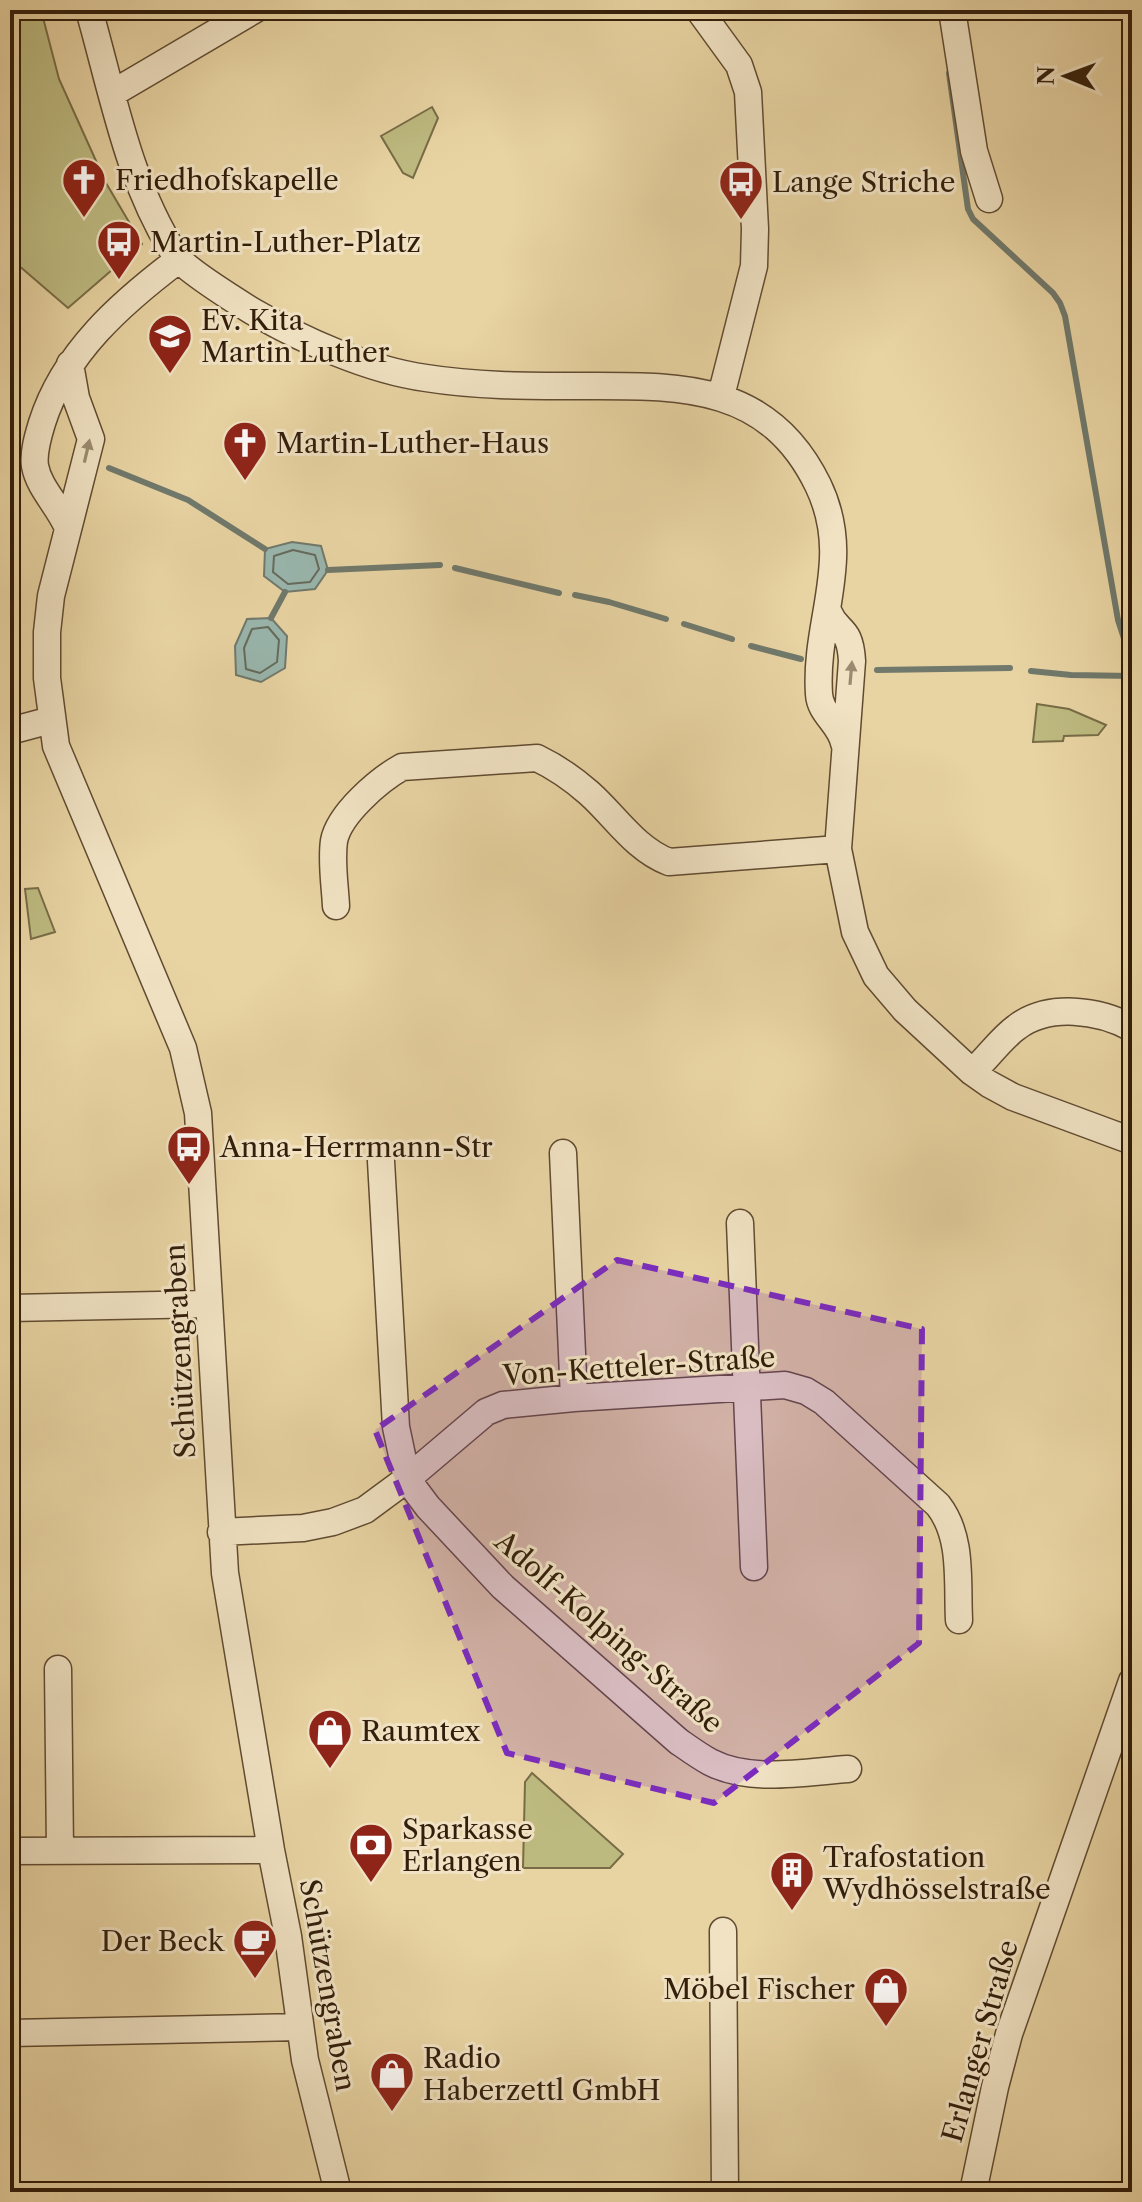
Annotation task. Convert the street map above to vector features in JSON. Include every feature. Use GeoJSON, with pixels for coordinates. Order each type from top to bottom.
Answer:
{"type":"FeatureCollection","features":[{"type":"Feature","properties":{"kind":"street"},"geometry":{"type":"LineString","coordinates":[[89,10],[125,145],[142,190],[178,260],[241,304],[286,331],[381,368],[422,378],[484,385],[651,385],[693,389],[721,396],[776,428],[800,455],[818,485],[832,526],[834,569],[819,694],[822,708],[840,730],[844,743],[838,849],[855,932],[876,976],[905,1010],[972,1072],[1013,1097],[1132,1141]]}},
{"type":"Feature","properties":{"kind":"street"},"geometry":{"type":"LineString","coordinates":[[113,93],[254,10]]}},
{"type":"Feature","properties":{"kind":"street"},"geometry":{"type":"LineString","coordinates":[[699,10],[739,65],[748,92],[754,266],[721,396]]}},
{"type":"Feature","properties":{"kind":"street"},"geometry":{"type":"LineString","coordinates":[[952,10],[974,151],[989,199]]}},
{"type":"Feature","properties":{"kind":"street"},"geometry":{"type":"LineString","coordinates":[[67,526],[61,510],[41,483],[35,464],[38,435],[50,397],[70,364],[132,295],[178,260]]}},
{"type":"Feature","properties":{"kind":"street"},"geometry":{"type":"LineString","coordinates":[[67,526],[91,439],[76,398],[70,364]]}},
{"type":"Feature","properties":{"kind":"street","name":"Schützengraben"},"geometry":{"type":"LineString","coordinates":[[67,526],[51,596],[47,632],[51,720],[56,746],[191,1074],[200,1129],[225,1573],[288,1936],[305,2060],[338,2192]]}},
{"type":"Feature","properties":{"kind":"street"},"geometry":{"type":"LineString","coordinates":[[10,731],[51,720]]}},
{"type":"Feature","properties":{"kind":"street"},"geometry":{"type":"LineString","coordinates":[[336,906],[333,846],[337,830],[350,812],[386,776],[402,767],[537,758],[555,767],[589,793],[642,847],[669,862],[838,849]]}},
{"type":"Feature","properties":{"kind":"street"},"geometry":{"type":"LineString","coordinates":[[972,1072],[1014,1028],[1038,1016],[1084,1013],[1111,1018],[1132,1028]]}},
{"type":"Feature","properties":{"kind":"street"},"geometry":{"type":"LineString","coordinates":[[563,1153],[574,1398]]}},
{"type":"Feature","properties":{"kind":"street"},"geometry":{"type":"LineString","coordinates":[[381,1161],[396,1427],[407,1479]]}},
{"type":"Feature","properties":{"kind":"street"},"geometry":{"type":"LineString","coordinates":[[740,1223],[754,1567]]}},
{"type":"Feature","properties":{"kind":"street"},"geometry":{"type":"LineString","coordinates":[[11,1312],[208,1304]]}},
{"type":"Feature","properties":{"kind":"street","name":"Von-Ketteler-Straße"},"geometry":{"type":"LineString","coordinates":[[221,1532],[303,1528],[333,1522],[365,1510],[486,1412],[503,1405],[785,1385],[806,1391],[847,1422],[938,1505],[952,1529],[956,1549],[959,1620]]}},
{"type":"Feature","properties":{"kind":"street","name":"Adolf-Kolping-Straße"},"geometry":{"type":"LineString","coordinates":[[407,1479],[428,1507],[503,1587],[689,1748],[710,1762],[753,1773],[848,1769]]}},
{"type":"Feature","properties":{"kind":"street"},"geometry":{"type":"LineString","coordinates":[[58,1669],[60,1851]]}},
{"type":"Feature","properties":{"kind":"street","name":"Erlanger Straße"},"geometry":{"type":"LineString","coordinates":[[973,2192],[1009,2034],[1132,1681]]}},
{"type":"Feature","properties":{"kind":"street"},"geometry":{"type":"LineString","coordinates":[[10,1851],[271,1850]]}},
{"type":"Feature","properties":{"kind":"street"},"geometry":{"type":"LineString","coordinates":[[723,1931],[725,2192]]}},
{"type":"Feature","properties":{"kind":"street"},"geometry":{"type":"LineString","coordinates":[[10,2033],[299,2027]]}},
{"type":"Feature","properties":{"kind":"highlighted area"},"geometry":{"type":"Polygon","coordinates":[[[617,1260],[922,1329],[919,1643],[714,1803],[507,1753],[375,1430],[617,1260]]]}},
{"type":"Feature","properties":{"kind":"shaded area"},"geometry":{"type":"Polygon","coordinates":[[[10,10],[41,10],[59,79],[106,183],[142,244],[68,308],[10,258],[10,10]]]}},
{"type":"Feature","properties":{"kind":"shaded area"},"geometry":{"type":"Polygon","coordinates":[[[432,107],[438,118],[413,178],[403,173],[381,136],[432,107]]]}},
{"type":"Feature","properties":{"kind":"shaded area"},"geometry":{"type":"Polygon","coordinates":[[[1037,704],[1069,709],[1106,725],[1098,735],[1064,736],[1063,741],[1033,742],[1037,704]]]}},
{"type":"Feature","properties":{"kind":"shaded area"},"geometry":{"type":"Polygon","coordinates":[[[38,888],[55,932],[31,939],[25,889],[38,888]]]}},
{"type":"Feature","properties":{"kind":"shaded area"},"geometry":{"type":"Polygon","coordinates":[[[532,1773],[623,1854],[610,1868],[523,1868],[525,1782],[532,1773]]]}},
{"type":"Feature","properties":{"kind":"water"},"geometry":{"type":"Polygon","coordinates":[[[292,542],[321,546],[328,570],[315,589],[285,592],[264,576],[265,549],[292,542]]]}},
{"type":"Feature","properties":{"kind":"water"},"geometry":{"type":"Polygon","coordinates":[[[271,618],[287,636],[285,668],[261,682],[236,675],[235,646],[247,619],[271,618]]]}},
{"type":"Feature","properties":{"kind":"waterway"},"geometry":{"type":"LineString","coordinates":[[949,73],[968,209],[973,219],[1053,293],[1065,316],[1118,620],[1132,663]]}},
{"type":"Feature","properties":{"kind":"waterway"},"geometry":{"type":"LineString","coordinates":[[109,468],[188,500],[265,549]]}},
{"type":"Feature","properties":{"kind":"waterway"},"geometry":{"type":"LineString","coordinates":[[328,570],[440,565]]}},
{"type":"Feature","properties":{"kind":"waterway"},"geometry":{"type":"LineString","coordinates":[[455,568],[559,593]]}},
{"type":"Feature","properties":{"kind":"waterway"},"geometry":{"type":"LineString","coordinates":[[271,618],[285,592]]}},
{"type":"Feature","properties":{"kind":"waterway"},"geometry":{"type":"LineString","coordinates":[[575,595],[666,619]]}},
{"type":"Feature","properties":{"kind":"waterway"},"geometry":{"type":"LineString","coordinates":[[684,624],[732,639]]}},
{"type":"Feature","properties":{"kind":"waterway"},"geometry":{"type":"LineString","coordinates":[[751,646],[801,659]]}},
{"type":"Feature","properties":{"kind":"waterway"},"geometry":{"type":"LineString","coordinates":[[877,670],[1010,668]]}},
{"type":"Feature","properties":{"kind":"waterway"},"geometry":{"type":"LineString","coordinates":[[1031,671],[1132,676]]}},
{"type":"Feature","properties":{"kind":"place","name":"Friedhofskapelle"},"geometry":{"type":"Point","coordinates":[84,219]}},
{"type":"Feature","properties":{"kind":"place","name":"Lange Striche"},"geometry":{"type":"Point","coordinates":[741,221]}},
{"type":"Feature","properties":{"kind":"place","name":"Martin-Luther-Platz"},"geometry":{"type":"Point","coordinates":[119,281]}},
{"type":"Feature","properties":{"kind":"place","name":"Ev. Kita Martin Luther"},"geometry":{"type":"Point","coordinates":[170,375]}},
{"type":"Feature","properties":{"kind":"place","name":"Martin-Luther-Haus"},"geometry":{"type":"Point","coordinates":[245,482]}},
{"type":"Feature","properties":{"kind":"place","name":"Anna-Herrmann-Str"},"geometry":{"type":"Point","coordinates":[189,1186]}},
{"type":"Feature","properties":{"kind":"place","name":"Raumtex"},"geometry":{"type":"Point","coordinates":[330,1770]}},
{"type":"Feature","properties":{"kind":"place","name":"Sparkasse Erlangen"},"geometry":{"type":"Point","coordinates":[371,1884]}},
{"type":"Feature","properties":{"kind":"place","name":"Trafostation Wydhösselstraße"},"geometry":{"type":"Point","coordinates":[792,1912]}},
{"type":"Feature","properties":{"kind":"place","name":"Der Beck"},"geometry":{"type":"Point","coordinates":[255,1980]}},
{"type":"Feature","properties":{"kind":"place","name":"Möbel Fischer"},"geometry":{"type":"Point","coordinates":[886,2028]}},
{"type":"Feature","properties":{"kind":"place","name":"Radio Haberzettl GmbH"},"geometry":{"type":"Point","coordinates":[392,2113]}}]}
